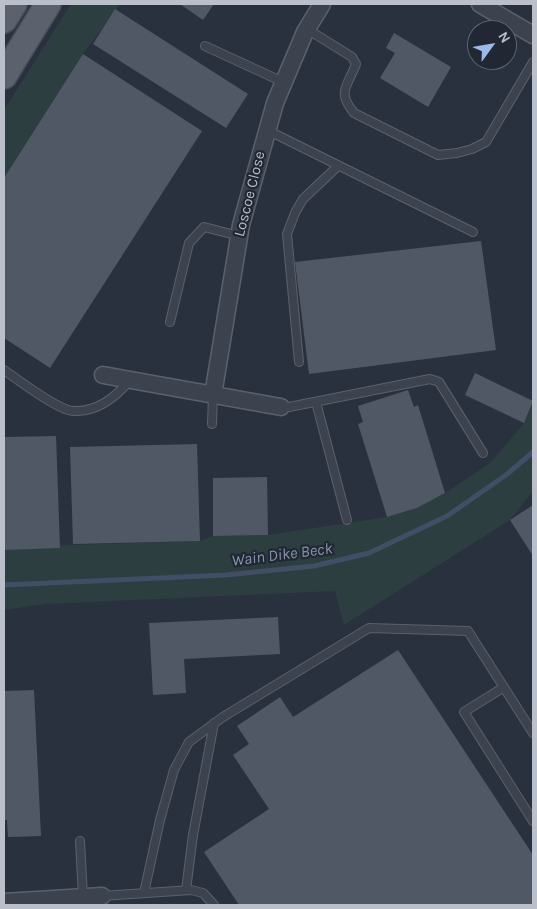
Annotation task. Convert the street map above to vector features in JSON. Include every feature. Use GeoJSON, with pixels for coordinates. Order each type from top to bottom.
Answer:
{"type":"FeatureCollection","features":[{"type":"Feature","properties":{"kind":"main road"},"geometry":{"type":"LineString","coordinates":[[4,20],[14,4]]}},
{"type":"Feature","properties":{"kind":"main road"},"geometry":{"type":"LineString","coordinates":[[4,76],[48,4]]}},
{"type":"Feature","properties":{"kind":"street","name":"Loscoe Close"},"geometry":{"type":"LineString","coordinates":[[213,395],[241,225],[274,102],[307,29],[322,4]]}},
{"type":"Feature","properties":{"kind":"street"},"geometry":{"type":"LineString","coordinates":[[480,4],[533,34]]}},
{"type":"Feature","properties":{"kind":"street"},"geometry":{"type":"LineString","coordinates":[[103,375],[281,407]]}},
{"type":"Feature","properties":{"kind":"street"},"geometry":{"type":"LineString","coordinates":[[4,902],[36,903],[102,896]]}},
{"type":"Feature","properties":{"kind":"lane"},"geometry":{"type":"LineString","coordinates":[[307,29],[352,57],[356,64],[344,92],[346,103],[354,113],[438,154],[457,153],[472,149],[486,142],[533,62]]}},
{"type":"Feature","properties":{"kind":"lane"},"geometry":{"type":"LineString","coordinates":[[205,46],[283,82]]}},
{"type":"Feature","properties":{"kind":"lane"},"geometry":{"type":"LineString","coordinates":[[267,130],[473,232]]}},
{"type":"Feature","properties":{"kind":"lane"},"geometry":{"type":"LineString","coordinates":[[299,362],[287,234],[303,199],[338,166]]}},
{"type":"Feature","properties":{"kind":"lane"},"geometry":{"type":"LineString","coordinates":[[170,322],[189,243],[204,227],[239,236]]}},
{"type":"Feature","properties":{"kind":"lane"},"geometry":{"type":"LineString","coordinates":[[4,370],[50,401],[73,412],[109,402],[121,392],[130,380]]}},
{"type":"Feature","properties":{"kind":"lane"},"geometry":{"type":"LineString","coordinates":[[281,407],[289,408],[430,379],[439,382],[483,453]]}},
{"type":"Feature","properties":{"kind":"lane"},"geometry":{"type":"LineString","coordinates":[[212,424],[213,395]]}},
{"type":"Feature","properties":{"kind":"lane"},"geometry":{"type":"LineString","coordinates":[[316,402],[347,520]]}},
{"type":"Feature","properties":{"kind":"lane"},"geometry":{"type":"LineString","coordinates":[[144,893],[160,820],[174,770],[188,742],[214,723],[369,628],[468,632],[533,733]]}},
{"type":"Feature","properties":{"kind":"lane"},"geometry":{"type":"LineString","coordinates":[[504,687],[464,712],[533,821]]}},
{"type":"Feature","properties":{"kind":"lane"},"geometry":{"type":"LineString","coordinates":[[186,890],[193,835],[214,723]]}},
{"type":"Feature","properties":{"kind":"lane"},"geometry":{"type":"LineString","coordinates":[[80,841],[83,897]]}},
{"type":"Feature","properties":{"kind":"lane"},"geometry":{"type":"LineString","coordinates":[[102,896],[186,890],[203,893],[214,905]]}},
{"type":"Feature","properties":{"kind":"shaded area"},"geometry":{"type":"Polygon","coordinates":[[[71,4],[120,4],[83,54],[4,178],[4,110],[71,4]]]}},
{"type":"Feature","properties":{"kind":"shaded area"},"geometry":{"type":"Polygon","coordinates":[[[533,403],[533,491],[510,520],[344,625],[335,591],[46,604],[4,610],[4,547],[200,541],[213,536],[268,535],[387,517],[417,508],[445,493],[490,463],[524,423],[533,403]]]}},
{"type":"Feature","properties":{"kind":"building"},"geometry":{"type":"Polygon","coordinates":[[[180,4],[214,4],[203,20],[180,4]]]}},
{"type":"Feature","properties":{"kind":"building"},"geometry":{"type":"Polygon","coordinates":[[[115,9],[248,94],[226,128],[93,44],[115,9]]]}},
{"type":"Feature","properties":{"kind":"building"},"geometry":{"type":"Polygon","coordinates":[[[394,33],[451,67],[428,107],[380,78],[395,53],[386,48],[394,33]]]}},
{"type":"Feature","properties":{"kind":"building"},"geometry":{"type":"Polygon","coordinates":[[[83,54],[202,131],[50,368],[4,338],[4,178],[83,54]]]}},
{"type":"Feature","properties":{"kind":"building"},"geometry":{"type":"Polygon","coordinates":[[[481,241],[496,350],[309,374],[295,262],[481,241]]]}},
{"type":"Feature","properties":{"kind":"building"},"geometry":{"type":"Polygon","coordinates":[[[475,373],[533,401],[524,423],[465,395],[475,373]]]}},
{"type":"Feature","properties":{"kind":"building"},"geometry":{"type":"Polygon","coordinates":[[[408,390],[414,407],[418,405],[445,493],[417,508],[387,517],[358,424],[363,422],[358,406],[408,390]]]}},
{"type":"Feature","properties":{"kind":"building"},"geometry":{"type":"Polygon","coordinates":[[[56,436],[60,548],[4,550],[4,437],[56,436]]]}},
{"type":"Feature","properties":{"kind":"building"},"geometry":{"type":"Polygon","coordinates":[[[197,444],[200,541],[73,544],[70,447],[197,444]]]}},
{"type":"Feature","properties":{"kind":"building"},"geometry":{"type":"Polygon","coordinates":[[[267,477],[268,535],[213,536],[213,478],[267,477]]]}},
{"type":"Feature","properties":{"kind":"building"},"geometry":{"type":"Polygon","coordinates":[[[533,505],[533,556],[510,520],[533,505]]]}},
{"type":"Feature","properties":{"kind":"building"},"geometry":{"type":"Polygon","coordinates":[[[278,617],[280,654],[184,659],[186,693],[153,695],[149,623],[278,617]]]}},
{"type":"Feature","properties":{"kind":"building"},"geometry":{"type":"Polygon","coordinates":[[[398,650],[533,855],[533,905],[239,905],[204,852],[269,809],[233,755],[249,744],[237,726],[280,697],[293,717],[398,650]]]}},
{"type":"Feature","properties":{"kind":"building"},"geometry":{"type":"Polygon","coordinates":[[[34,690],[41,836],[8,837],[7,820],[4,820],[4,691],[34,690]]]}},
{"type":"Feature","properties":{"kind":"waterway","name":"Wain Dike Beck"},"geometry":{"type":"LineString","coordinates":[[4,585],[226,575],[314,566],[369,553],[447,516],[506,475],[533,452]]}}]}
